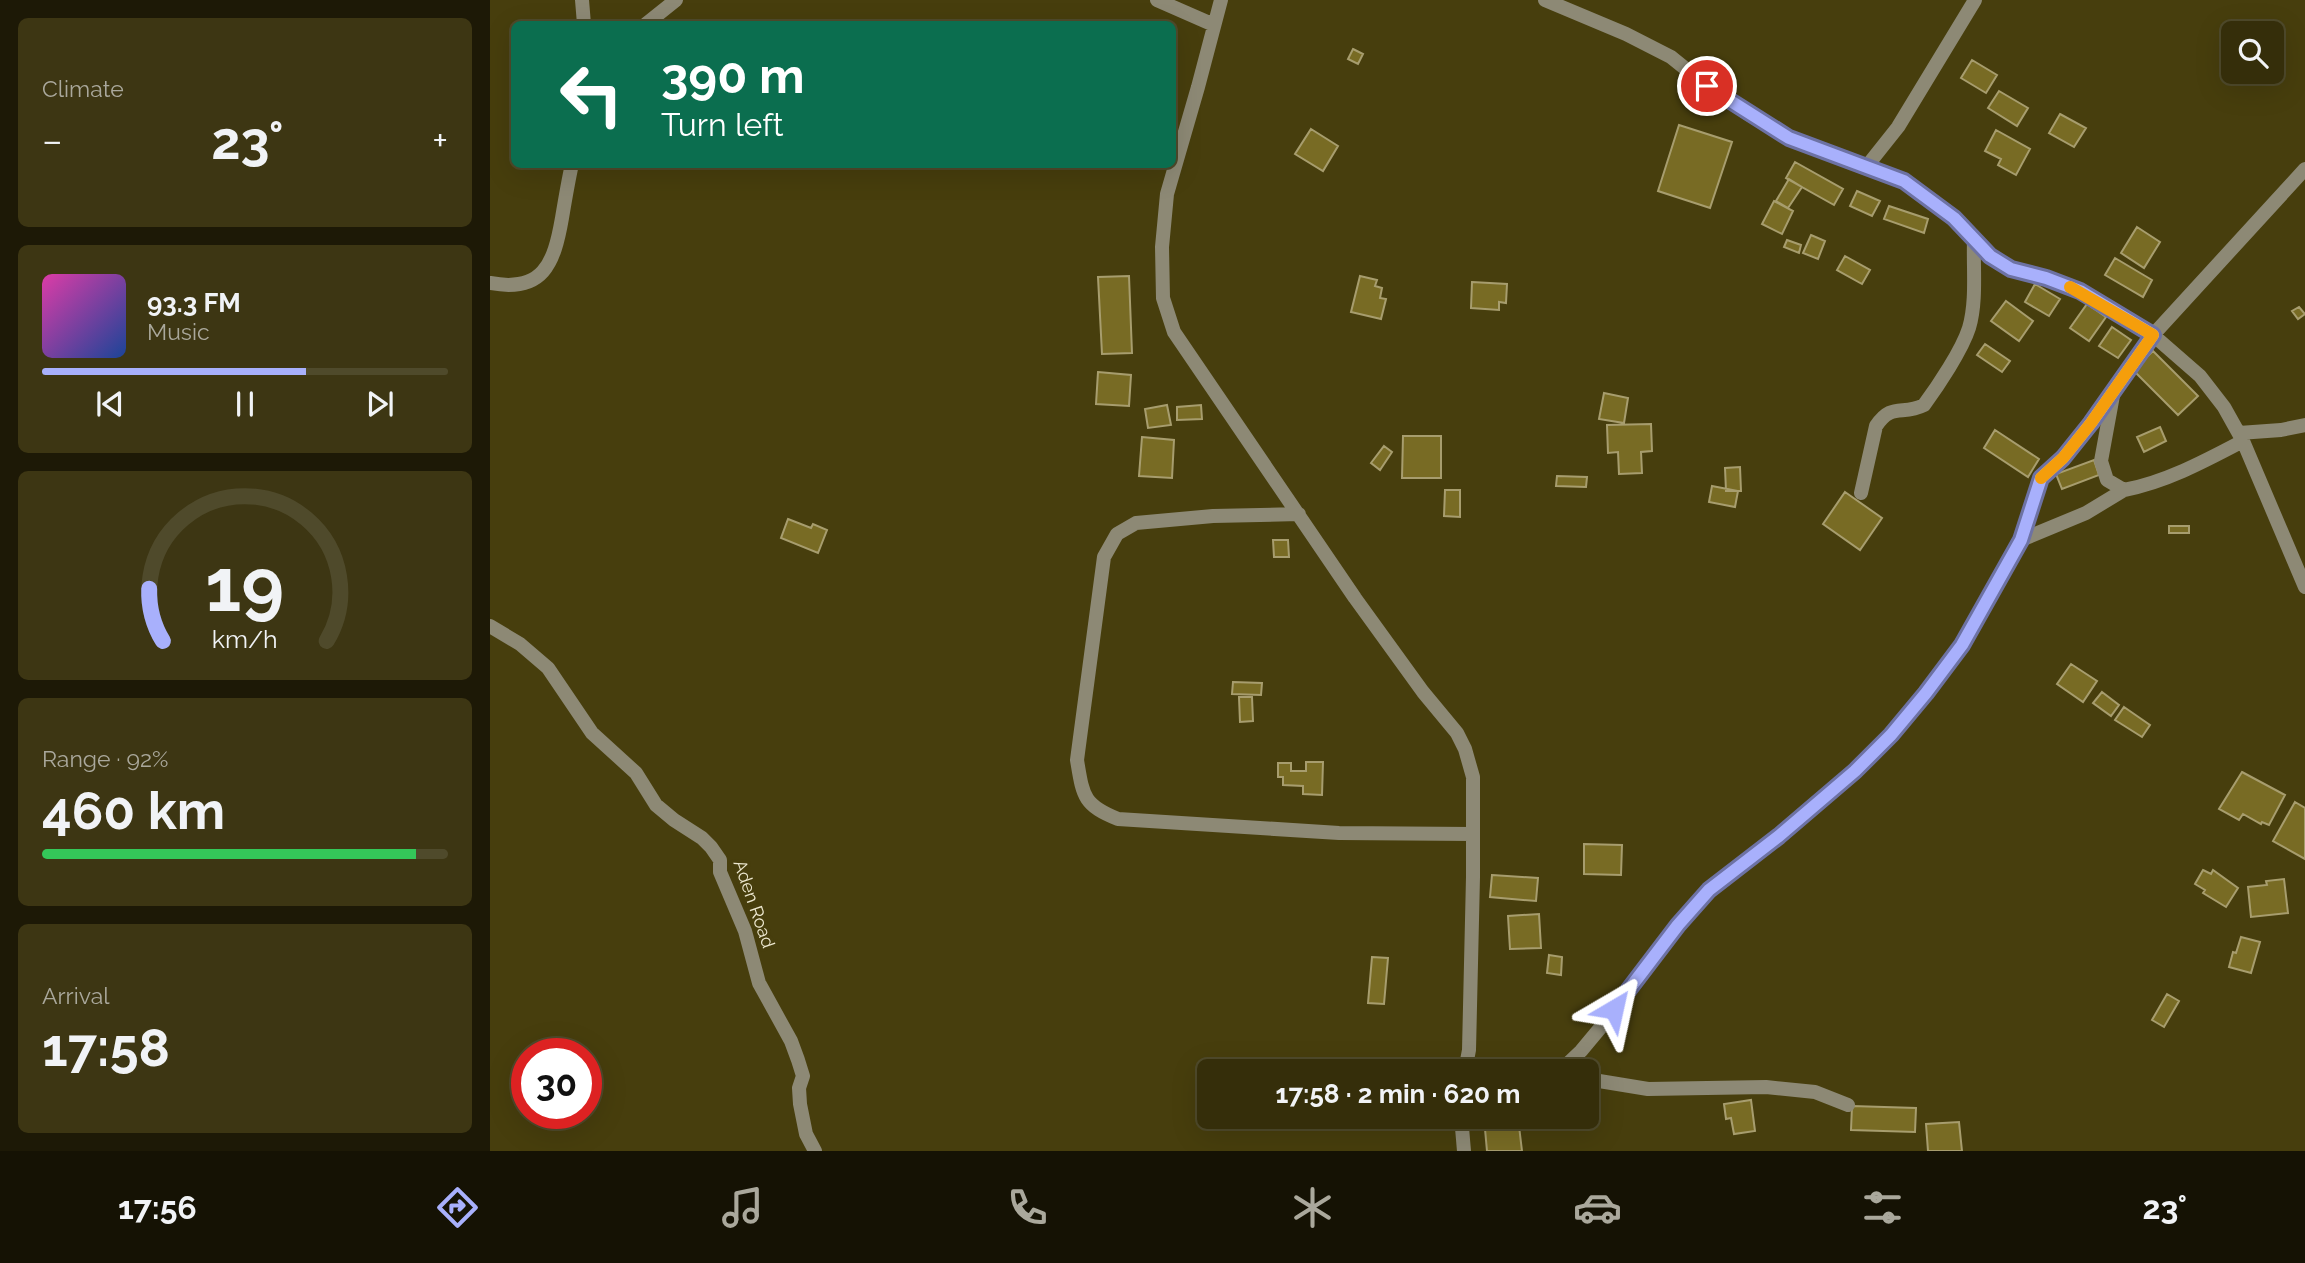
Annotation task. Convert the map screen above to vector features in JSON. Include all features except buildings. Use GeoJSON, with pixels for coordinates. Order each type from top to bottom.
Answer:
{"type":"FeatureCollection","features":[{"type":"Feature","properties":{"kind":"street"},"geometry":{"type":"LineString","coordinates":[[582,0],[584,21]]}},
{"type":"Feature","properties":{"kind":"street"},"geometry":{"type":"LineString","coordinates":[[650,21],[676,0]]}},
{"type":"Feature","properties":{"kind":"street"},"geometry":{"type":"LineString","coordinates":[[1157,0],[1214,25]]}},
{"type":"Feature","properties":{"kind":"street"},"geometry":{"type":"LineString","coordinates":[[1176,163],[1221,0]]}},
{"type":"Feature","properties":{"kind":"street"},"geometry":{"type":"LineString","coordinates":[[1545,0],[1626,34],[1671,57],[1707,86],[1789,138],[1904,181],[1954,218],[1990,256],[2011,269],[2080,291],[2153,335],[2200,376],[2224,407],[2241,437],[2305,587]]}},
{"type":"Feature","properties":{"kind":"street"},"geometry":{"type":"LineString","coordinates":[[1867,166],[1898,127],[1975,0]]}},
{"type":"Feature","properties":{"kind":"street"},"geometry":{"type":"LineString","coordinates":[[490,283],[527,283],[545,271],[551,262],[559,235],[571,168]]}},
{"type":"Feature","properties":{"kind":"street"},"geometry":{"type":"LineString","coordinates":[[1175,168],[1167,194],[1162,247],[1163,298],[1174,332],[1347,586],[1423,692],[1457,733],[1465,749],[1473,777],[1473,891],[1467,1059]]}},
{"type":"Feature","properties":{"kind":"street"},"geometry":{"type":"LineString","coordinates":[[1572,1059],[1588,1043],[1678,925],[1709,890],[1779,836],[1855,771],[1891,735],[1926,693],[1962,645],[2021,540],[2041,478],[2063,458],[2153,335],[2305,169]]}},
{"type":"Feature","properties":{"kind":"street"},"geometry":{"type":"LineString","coordinates":[[1861,493],[1872,441],[1882,418],[1888,412],[1924,405],[1969,329],[1974,240]]}},
{"type":"Feature","properties":{"kind":"street"},"geometry":{"type":"LineString","coordinates":[[2114,390],[2101,461],[2107,480],[2124,490]]}},
{"type":"Feature","properties":{"kind":"street"},"geometry":{"type":"LineString","coordinates":[[2021,540],[2086,513],[2124,490],[2154,482],[2210,458],[2241,437],[2305,425]]}},
{"type":"Feature","properties":{"kind":"street"},"geometry":{"type":"LineString","coordinates":[[1299,514],[1213,516],[1136,523],[1117,534],[1104,558],[1102,571],[1077,760],[1082,793],[1098,811],[1118,819],[1339,833],[1472,834]]}},
{"type":"Feature","properties":{"kind":"street","name":"Aden Road"},"geometry":{"type":"LineString","coordinates":[[490,626],[520,644],[548,668],[592,733],[636,773],[656,805],[702,838],[720,860],[719,872],[745,931],[759,983],[791,1041],[798,1060],[803,1076],[799,1088],[800,1104],[806,1135],[815,1151]]}},
{"type":"Feature","properties":{"kind":"street"},"geometry":{"type":"LineString","coordinates":[[1599,1081],[1647,1088],[1766,1087],[1815,1092],[1848,1105]]}},
{"type":"Feature","properties":{"kind":"street"},"geometry":{"type":"LineString","coordinates":[[1462,1129],[1464,1151]]}},
{"type":"Feature","properties":{"kind":"slow traffic"},"geometry":{"type":"LineString","coordinates":[[2041,478],[2063,458],[2091,423],[2153,335],[2070,287]]}},
{"type":"Feature","properties":{"kind":"route"},"geometry":{"type":"LineString","coordinates":[[1614,1009],[1678,925],[1709,890],[1779,836],[1855,771],[1891,735],[1926,693],[1962,645],[2021,540],[2041,478],[2063,458],[2091,423],[2153,335],[2080,291],[2011,269],[1990,256],[1954,218],[1904,181],[1789,138],[1707,86]]}}]}
